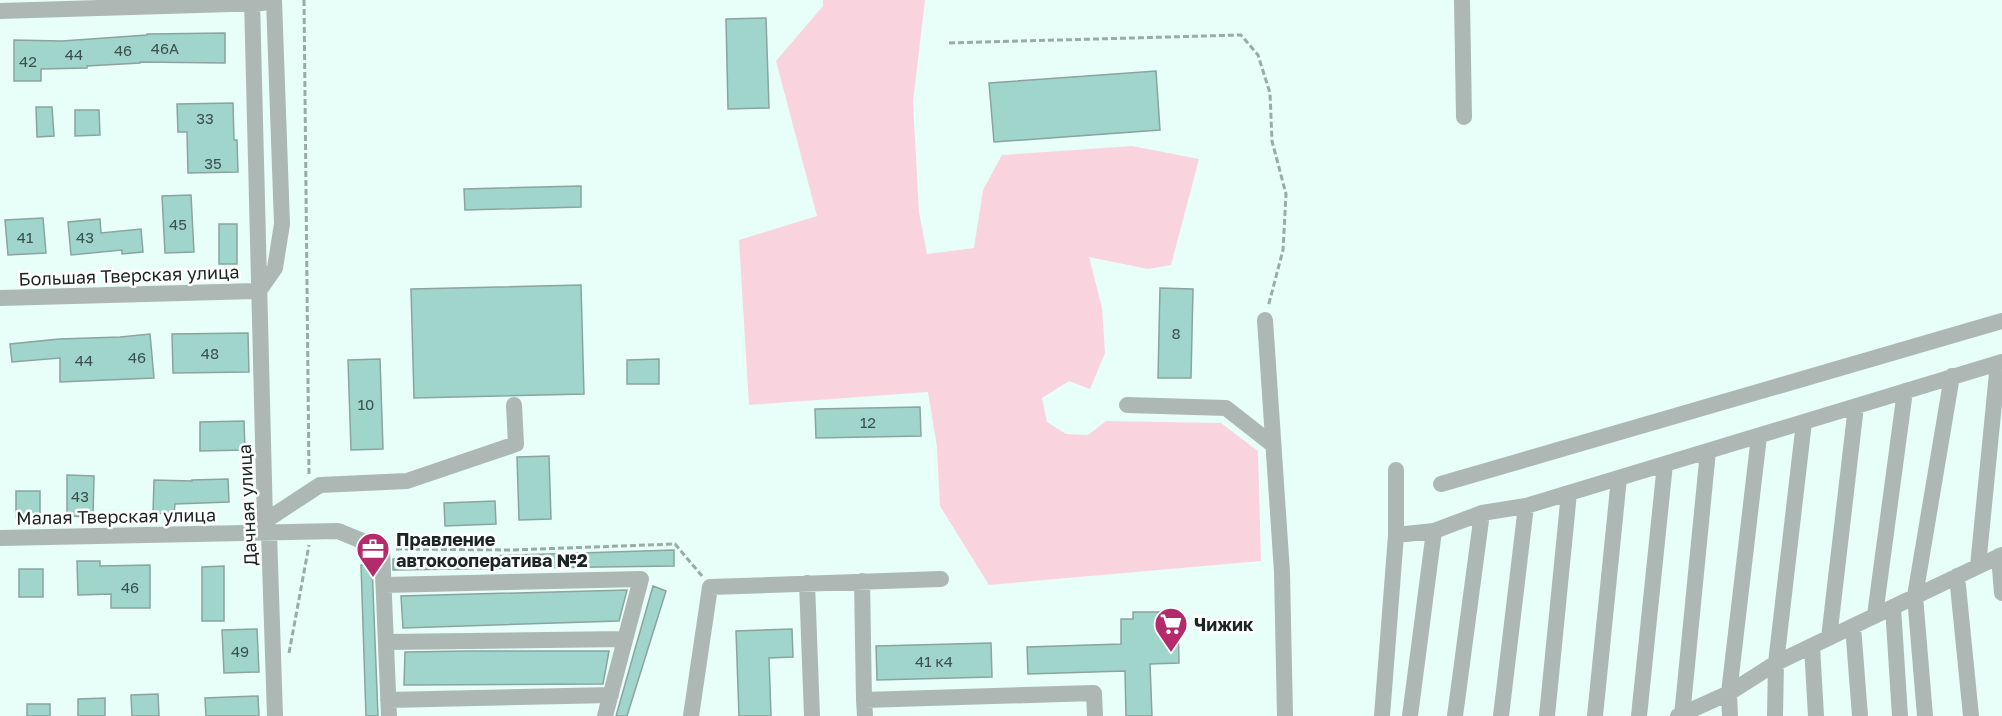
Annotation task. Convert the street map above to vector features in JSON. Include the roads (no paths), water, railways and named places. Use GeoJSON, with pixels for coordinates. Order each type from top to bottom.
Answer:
{"type":"FeatureCollection","features":[{"type":"Feature","properties":{"kind":"street"},"geometry":{"type":"LineString","coordinates":[[1462,0],[1464,117]]}},
{"type":"Feature","properties":{"kind":"street","name":"Дачная улица"},"geometry":{"type":"LineString","coordinates":[[252,1],[259,291],[275,716]]}},
{"type":"Feature","properties":{"kind":"street"},"geometry":{"type":"LineString","coordinates":[[0,10],[274,1],[282,224],[275,268],[259,291]]}},
{"type":"Feature","properties":{"kind":"street","name":"Большая Тверская улица"},"geometry":{"type":"LineString","coordinates":[[0,298],[259,291]]}},
{"type":"Feature","properties":{"kind":"street"},"geometry":{"type":"LineString","coordinates":[[1265,320],[1282,572],[1285,716]]}},
{"type":"Feature","properties":{"kind":"street"},"geometry":{"type":"LineString","coordinates":[[1441,484],[2002,321]]}},
{"type":"Feature","properties":{"kind":"street"},"geometry":{"type":"LineString","coordinates":[[1396,535],[1434,531],[1482,513],[1526,506],[2000,362],[1978,566]]}},
{"type":"Feature","properties":{"kind":"street"},"geometry":{"type":"LineString","coordinates":[[1925,716],[1916,596],[1952,376]]}},
{"type":"Feature","properties":{"kind":"street"},"geometry":{"type":"LineString","coordinates":[[1875,615],[1905,392]]}},
{"type":"Feature","properties":{"kind":"street"},"geometry":{"type":"LineString","coordinates":[[267,527],[320,485],[407,481],[516,444],[514,405]]}},
{"type":"Feature","properties":{"kind":"street"},"geometry":{"type":"LineString","coordinates":[[1127,405],[1226,408],[1273,445]]}},
{"type":"Feature","properties":{"kind":"street"},"geometry":{"type":"LineString","coordinates":[[1829,638],[1856,406]]}},
{"type":"Feature","properties":{"kind":"street"},"geometry":{"type":"LineString","coordinates":[[1775,716],[1776,663],[1804,422]]}},
{"type":"Feature","properties":{"kind":"street"},"geometry":{"type":"LineString","coordinates":[[1730,716],[1729,693],[1759,436]]}},
{"type":"Feature","properties":{"kind":"street"},"geometry":{"type":"LineString","coordinates":[[1681,715],[1708,451]]}},
{"type":"Feature","properties":{"kind":"street"},"geometry":{"type":"LineString","coordinates":[[1639,716],[1665,464]]}},
{"type":"Feature","properties":{"kind":"street"},"geometry":{"type":"LineString","coordinates":[[1382,716],[1396,535],[1396,470]]}},
{"type":"Feature","properties":{"kind":"street"},"geometry":{"type":"LineString","coordinates":[[1595,716],[1619,477]]}},
{"type":"Feature","properties":{"kind":"street"},"geometry":{"type":"LineString","coordinates":[[1547,716],[1569,493]]}},
{"type":"Feature","properties":{"kind":"street"},"geometry":{"type":"LineString","coordinates":[[1501,716],[1526,506]]}},
{"type":"Feature","properties":{"kind":"street"},"geometry":{"type":"LineString","coordinates":[[1455,716],[1482,513]]}},
{"type":"Feature","properties":{"kind":"street","name":"Малая Тверская улица"},"geometry":{"type":"LineString","coordinates":[[0,538],[267,527],[311,532],[338,531],[382,558],[384,585]]}},
{"type":"Feature","properties":{"kind":"street"},"geometry":{"type":"LineString","coordinates":[[1410,716],[1434,531]]}},
{"type":"Feature","properties":{"kind":"street"},"geometry":{"type":"LineString","coordinates":[[1681,715],[1729,693],[1776,663],[2000,555],[2002,593]]}},
{"type":"Feature","properties":{"kind":"street"},"geometry":{"type":"LineString","coordinates":[[1958,576],[1971,716]]}},
{"type":"Feature","properties":{"kind":"street"},"geometry":{"type":"LineString","coordinates":[[605,716],[611,695],[641,579],[384,585],[388,708],[611,695]]}},
{"type":"Feature","properties":{"kind":"street"},"geometry":{"type":"LineString","coordinates":[[691,716],[710,587],[941,579]]}},
{"type":"Feature","properties":{"kind":"street"},"geometry":{"type":"LineString","coordinates":[[862,581],[865,708],[1094,693],[1095,716]]}},
{"type":"Feature","properties":{"kind":"street"},"geometry":{"type":"LineString","coordinates":[[807,583],[812,716]]}},
{"type":"Feature","properties":{"kind":"street"},"geometry":{"type":"LineString","coordinates":[[1893,607],[1900,716]]}},
{"type":"Feature","properties":{"kind":"street"},"geometry":{"type":"LineString","coordinates":[[1853,626],[1860,716]]}},
{"type":"Feature","properties":{"kind":"street"},"geometry":{"type":"LineString","coordinates":[[386,642],[625,639]]}},
{"type":"Feature","properties":{"kind":"street"},"geometry":{"type":"LineString","coordinates":[[1812,646],[1816,716]]}},
{"type":"Feature","properties":{"kind":"place","name":"Правление автокооператива №2"},"geometry":{"type":"Point","coordinates":[373,578]}},
{"type":"Feature","properties":{"kind":"place","name":"Чижик"},"geometry":{"type":"Point","coordinates":[1171,653]}}]}
